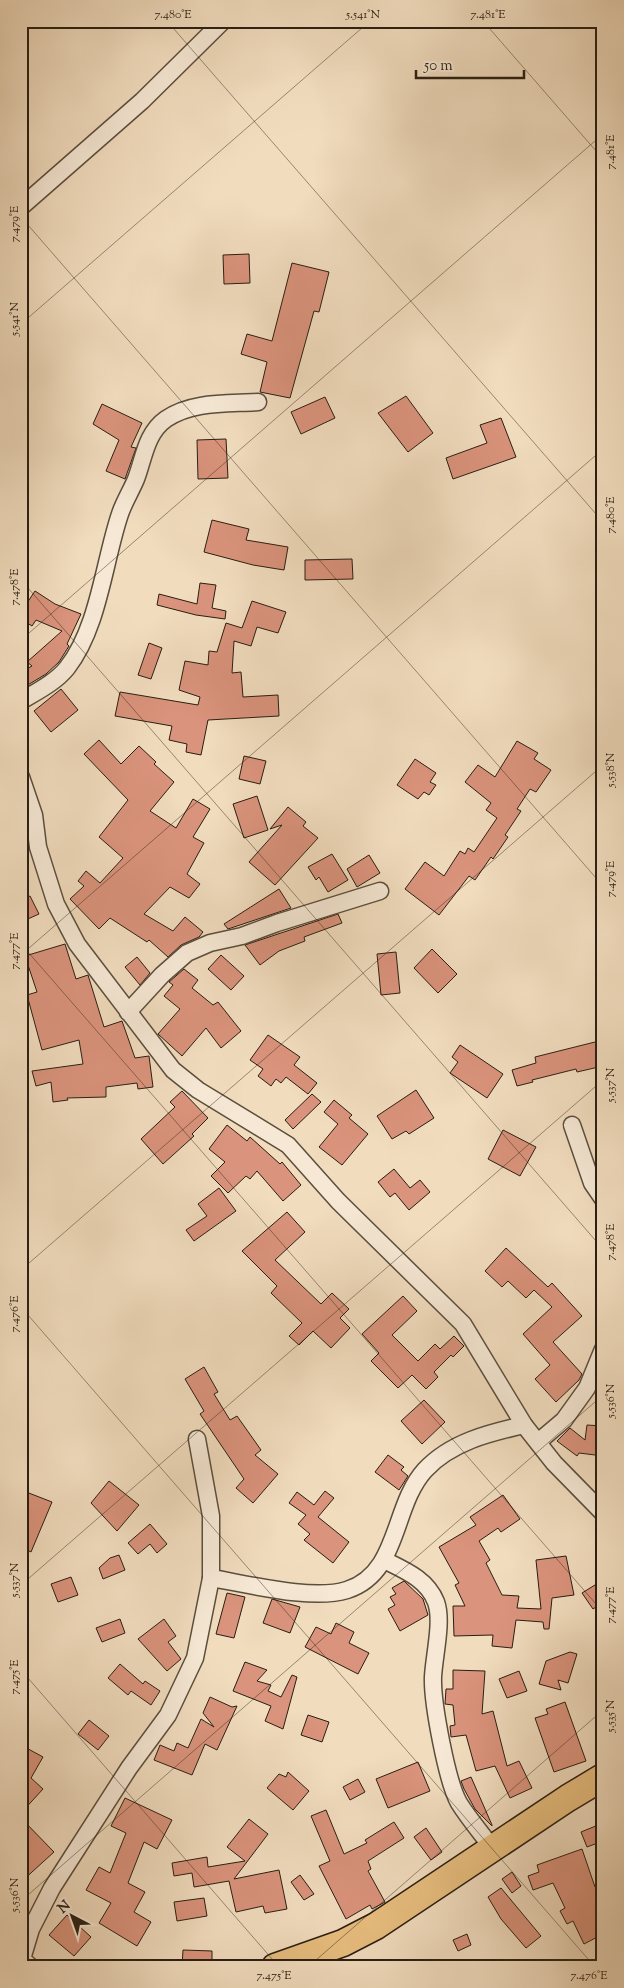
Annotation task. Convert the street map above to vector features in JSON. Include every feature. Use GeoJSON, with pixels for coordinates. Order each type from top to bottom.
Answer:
{"type":"FeatureCollection","features":[{"type":"Feature","properties":{"kind":"main road"},"geometry":{"type":"LineString","coordinates":[[275,1967],[343,1944],[376,1926],[568,1798],[603,1778]]}},
{"type":"Feature","properties":{"kind":"main road"},"geometry":{"type":"LineString","coordinates":[[330,1967],[384,1940],[418,1919],[603,1795]]}},
{"type":"Feature","properties":{"kind":"street"},"geometry":{"type":"LineString","coordinates":[[21,207],[142,102],[223,21]]}},
{"type":"Feature","properties":{"kind":"street"},"geometry":{"type":"LineString","coordinates":[[21,701],[66,669],[76,654],[106,573],[120,514],[136,479],[148,442],[156,427],[167,418],[190,407],[258,402]]}},
{"type":"Feature","properties":{"kind":"street"},"geometry":{"type":"LineString","coordinates":[[21,777],[34,814],[38,847],[56,904],[77,944],[173,1070],[198,1090],[288,1145],[338,1201],[463,1324],[524,1425],[554,1462],[603,1513]]}},
{"type":"Feature","properties":{"kind":"street"},"geometry":{"type":"LineString","coordinates":[[128,1012],[162,975],[187,953],[210,943],[242,936],[380,891]]}},
{"type":"Feature","properties":{"kind":"street"},"geometry":{"type":"LineString","coordinates":[[572,1125],[592,1184],[603,1198]]}},
{"type":"Feature","properties":{"kind":"street"},"geometry":{"type":"LineString","coordinates":[[538,1442],[564,1420],[587,1388],[603,1349]]}},
{"type":"Feature","properties":{"kind":"street"},"geometry":{"type":"LineString","coordinates":[[212,1578],[307,1594],[346,1590],[365,1582],[380,1567],[384,1560],[410,1491],[425,1470],[443,1455],[472,1439],[524,1425]]}},
{"type":"Feature","properties":{"kind":"street"},"geometry":{"type":"LineString","coordinates":[[31,1967],[21,1959],[31,1929],[52,1888],[129,1768],[168,1715],[196,1658],[212,1578],[211,1516],[197,1439]]}},
{"type":"Feature","properties":{"kind":"street"},"geometry":{"type":"LineString","coordinates":[[384,1560],[415,1576],[428,1588],[436,1602],[438,1617],[433,1680],[450,1778],[459,1802],[493,1849]]}},
{"type":"Feature","properties":{"kind":"building"},"geometry":{"type":"Polygon","coordinates":[[[249,254],[250,283],[224,284],[223,255],[249,254]]]}},
{"type":"Feature","properties":{"kind":"building"},"geometry":{"type":"Polygon","coordinates":[[[292,263],[329,272],[319,312],[314,311],[290,398],[260,392],[267,362],[241,354],[247,334],[272,341],[292,263]]]}},
{"type":"Feature","properties":{"kind":"building"},"geometry":{"type":"Polygon","coordinates":[[[406,396],[433,433],[408,452],[378,413],[406,396]]]}},
{"type":"Feature","properties":{"kind":"building"},"geometry":{"type":"Polygon","coordinates":[[[325,397],[335,418],[301,434],[291,412],[325,397]]]}},
{"type":"Feature","properties":{"kind":"building"},"geometry":{"type":"Polygon","coordinates":[[[102,404],[142,423],[131,447],[136,448],[125,479],[106,471],[119,440],[93,424],[102,404]]]}},
{"type":"Feature","properties":{"kind":"building"},"geometry":{"type":"Polygon","coordinates":[[[501,418],[516,457],[453,479],[446,458],[487,443],[480,425],[501,418]]]}},
{"type":"Feature","properties":{"kind":"building"},"geometry":{"type":"Polygon","coordinates":[[[226,439],[228,478],[198,479],[197,440],[226,439]]]}},
{"type":"Feature","properties":{"kind":"building"},"geometry":{"type":"Polygon","coordinates":[[[212,520],[249,529],[246,540],[288,547],[284,570],[253,565],[204,552],[212,520]]]}},
{"type":"Feature","properties":{"kind":"building"},"geometry":{"type":"Polygon","coordinates":[[[352,559],[353,579],[305,580],[305,560],[352,559]]]}},
{"type":"Feature","properties":{"kind":"building"},"geometry":{"type":"Polygon","coordinates":[[[200,583],[216,585],[212,608],[226,611],[225,619],[196,615],[157,605],[159,594],[197,604],[200,583]]]}},
{"type":"Feature","properties":{"kind":"building"},"geometry":{"type":"Polygon","coordinates":[[[35,591],[55,604],[81,614],[67,644],[69,646],[59,662],[46,674],[21,689],[21,672],[32,666],[27,662],[62,631],[36,620],[32,626],[21,619],[21,612],[35,591]]]}},
{"type":"Feature","properties":{"kind":"building"},"geometry":{"type":"Polygon","coordinates":[[[252,601],[286,612],[278,633],[257,627],[251,646],[234,641],[232,673],[241,672],[243,697],[278,695],[279,716],[208,720],[201,755],[186,752],[187,744],[169,740],[172,726],[115,716],[120,692],[198,705],[200,697],[179,690],[185,661],[208,665],[209,651],[217,652],[226,623],[242,628],[252,601]]]}},
{"type":"Feature","properties":{"kind":"building"},"geometry":{"type":"Polygon","coordinates":[[[149,643],[162,648],[151,679],[138,675],[149,643]]]}},
{"type":"Feature","properties":{"kind":"building"},"geometry":{"type":"Polygon","coordinates":[[[61,689],[78,710],[51,732],[34,711],[61,689]]]}},
{"type":"Feature","properties":{"kind":"building"},"geometry":{"type":"Polygon","coordinates":[[[99,740],[121,764],[139,746],[156,762],[154,764],[174,782],[150,811],[176,828],[193,799],[210,809],[193,837],[204,843],[187,874],[200,884],[189,898],[170,887],[144,914],[173,931],[185,917],[203,932],[199,937],[181,945],[168,957],[149,940],[147,942],[110,918],[99,929],[70,899],[84,886],[78,881],[86,871],[100,883],[123,858],[99,837],[128,800],[84,754],[99,740]]]}},
{"type":"Feature","properties":{"kind":"building"},"geometry":{"type":"Polygon","coordinates":[[[517,741],[538,753],[534,759],[551,770],[536,792],[530,789],[517,809],[521,811],[505,835],[508,837],[493,859],[491,857],[475,880],[469,876],[439,915],[405,889],[425,862],[444,876],[460,851],[465,854],[468,848],[474,852],[497,818],[486,810],[491,803],[465,782],[478,765],[495,777],[517,741]]]}},
{"type":"Feature","properties":{"kind":"building"},"geometry":{"type":"Polygon","coordinates":[[[244,756],[266,761],[260,784],[239,779],[244,756]]]}},
{"type":"Feature","properties":{"kind":"building"},"geometry":{"type":"Polygon","coordinates":[[[415,759],[436,773],[430,782],[436,785],[429,795],[424,792],[418,799],[397,785],[415,759]]]}},
{"type":"Feature","properties":{"kind":"building"},"geometry":{"type":"Polygon","coordinates":[[[257,796],[268,830],[244,838],[233,804],[257,796]]]}},
{"type":"Feature","properties":{"kind":"building"},"geometry":{"type":"Polygon","coordinates":[[[288,807],[306,822],[303,826],[318,838],[275,885],[249,862],[282,825],[270,829],[288,807]]]}},
{"type":"Feature","properties":{"kind":"building"},"geometry":{"type":"Polygon","coordinates":[[[332,854],[348,880],[328,892],[319,877],[316,880],[308,867],[332,854]]]}},
{"type":"Feature","properties":{"kind":"building"},"geometry":{"type":"Polygon","coordinates":[[[369,855],[380,873],[357,887],[347,869],[369,855]]]}},
{"type":"Feature","properties":{"kind":"building"},"geometry":{"type":"Polygon","coordinates":[[[279,889],[291,908],[228,929],[224,924],[279,889]]]}},
{"type":"Feature","properties":{"kind":"building"},"geometry":{"type":"Polygon","coordinates":[[[30,896],[39,914],[21,922],[21,900],[30,896]]]}},
{"type":"Feature","properties":{"kind":"building"},"geometry":{"type":"Polygon","coordinates":[[[338,914],[342,923],[304,937],[305,941],[279,951],[260,965],[245,945],[338,914]]]}},
{"type":"Feature","properties":{"kind":"building"},"geometry":{"type":"Polygon","coordinates":[[[65,944],[76,979],[88,975],[104,1027],[122,1021],[135,1058],[149,1056],[153,1087],[138,1089],[137,1083],[106,1087],[106,1097],[67,1098],[68,1100],[53,1102],[51,1082],[36,1086],[32,1071],[83,1064],[79,1040],[42,1050],[27,995],[37,992],[25,956],[65,944]]]}},
{"type":"Feature","properties":{"kind":"building"},"geometry":{"type":"Polygon","coordinates":[[[432,949],[457,974],[438,993],[414,968],[432,949]]]}},
{"type":"Feature","properties":{"kind":"building"},"geometry":{"type":"Polygon","coordinates":[[[396,952],[400,993],[381,995],[377,954],[396,952]]]}},
{"type":"Feature","properties":{"kind":"building"},"geometry":{"type":"Polygon","coordinates":[[[221,955],[244,976],[231,990],[208,969],[221,955]]]}},
{"type":"Feature","properties":{"kind":"building"},"geometry":{"type":"Polygon","coordinates":[[[137,957],[150,973],[140,985],[125,967],[137,957]]]}},
{"type":"Feature","properties":{"kind":"building"},"geometry":{"type":"Polygon","coordinates":[[[184,969],[198,980],[192,988],[213,1005],[218,1002],[241,1031],[221,1048],[206,1028],[182,1056],[158,1034],[180,1009],[164,996],[173,985],[169,982],[184,969]]]}},
{"type":"Feature","properties":{"kind":"building"},"geometry":{"type":"Polygon","coordinates":[[[268,1035],[300,1057],[294,1065],[317,1083],[308,1094],[286,1077],[281,1083],[276,1079],[271,1086],[258,1076],[263,1069],[250,1060],[268,1035]]]}},
{"type":"Feature","properties":{"kind":"building"},"geometry":{"type":"Polygon","coordinates":[[[603,1040],[603,1066],[577,1072],[576,1069],[532,1080],[533,1082],[517,1086],[512,1070],[536,1063],[535,1057],[603,1040]]]}},
{"type":"Feature","properties":{"kind":"building"},"geometry":{"type":"Polygon","coordinates":[[[460,1045],[503,1074],[487,1098],[450,1073],[458,1062],[452,1057],[460,1045]]]}},
{"type":"Feature","properties":{"kind":"building"},"geometry":{"type":"Polygon","coordinates":[[[416,1090],[434,1118],[409,1134],[406,1131],[392,1139],[377,1116],[416,1090]]]}},
{"type":"Feature","properties":{"kind":"building"},"geometry":{"type":"Polygon","coordinates":[[[182,1091],[208,1118],[192,1134],[194,1136],[163,1164],[141,1139],[175,1107],[170,1102],[182,1091]]]}},
{"type":"Feature","properties":{"kind":"building"},"geometry":{"type":"Polygon","coordinates":[[[312,1094],[321,1102],[293,1129],[285,1120],[312,1094]]]}},
{"type":"Feature","properties":{"kind":"building"},"geometry":{"type":"Polygon","coordinates":[[[334,1100],[352,1115],[349,1118],[368,1134],[342,1165],[319,1147],[338,1124],[324,1112],[334,1100]]]}},
{"type":"Feature","properties":{"kind":"building"},"geometry":{"type":"Polygon","coordinates":[[[227,1125],[247,1141],[250,1137],[280,1164],[282,1162],[301,1185],[283,1201],[257,1171],[250,1179],[246,1176],[228,1193],[211,1176],[225,1162],[209,1149],[227,1125]]]}},
{"type":"Feature","properties":{"kind":"building"},"geometry":{"type":"Polygon","coordinates":[[[503,1130],[536,1147],[520,1176],[488,1159],[503,1130]]]}},
{"type":"Feature","properties":{"kind":"building"},"geometry":{"type":"Polygon","coordinates":[[[394,1169],[410,1188],[420,1180],[430,1192],[409,1210],[395,1193],[390,1197],[378,1182],[394,1169]]]}},
{"type":"Feature","properties":{"kind":"building"},"geometry":{"type":"Polygon","coordinates":[[[219,1188],[236,1211],[194,1241],[186,1230],[207,1216],[198,1204],[219,1188]]]}},
{"type":"Feature","properties":{"kind":"building"},"geometry":{"type":"Polygon","coordinates":[[[287,1212],[305,1232],[275,1260],[321,1304],[332,1293],[349,1309],[340,1318],[350,1328],[331,1348],[313,1331],[299,1345],[289,1336],[302,1323],[271,1293],[277,1286],[242,1251],[287,1212]]]}},
{"type":"Feature","properties":{"kind":"building"},"geometry":{"type":"Polygon","coordinates":[[[506,1248],[548,1287],[552,1283],[582,1316],[553,1342],[582,1374],[579,1380],[556,1402],[535,1379],[550,1365],[523,1334],[552,1307],[534,1290],[526,1298],[508,1281],[502,1287],[485,1271],[506,1248]]]}},
{"type":"Feature","properties":{"kind":"building"},"geometry":{"type":"Polygon","coordinates":[[[403,1296],[417,1311],[392,1335],[418,1361],[435,1344],[440,1349],[454,1336],[464,1346],[453,1357],[451,1355],[434,1372],[438,1377],[426,1389],[412,1375],[398,1388],[371,1361],[379,1353],[362,1334],[403,1296]]]}},
{"type":"Feature","properties":{"kind":"building"},"geometry":{"type":"Polygon","coordinates":[[[204,1367],[218,1392],[214,1394],[230,1420],[237,1416],[261,1450],[255,1455],[278,1474],[253,1503],[236,1488],[244,1479],[200,1414],[204,1411],[185,1379],[204,1367]]]}},
{"type":"Feature","properties":{"kind":"building"},"geometry":{"type":"Polygon","coordinates":[[[424,1400],[445,1422],[422,1444],[401,1421],[424,1400]]]}},
{"type":"Feature","properties":{"kind":"building"},"geometry":{"type":"Polygon","coordinates":[[[587,1425],[603,1426],[603,1456],[579,1453],[577,1456],[557,1441],[570,1428],[585,1440],[587,1425]]]}},
{"type":"Feature","properties":{"kind":"building"},"geometry":{"type":"Polygon","coordinates":[[[388,1455],[404,1467],[401,1470],[408,1476],[399,1490],[375,1472],[388,1455]]]}},
{"type":"Feature","properties":{"kind":"building"},"geometry":{"type":"Polygon","coordinates":[[[109,1481],[139,1505],[117,1531],[91,1503],[109,1481]]]}},
{"type":"Feature","properties":{"kind":"building"},"geometry":{"type":"Polygon","coordinates":[[[21,1490],[52,1502],[31,1552],[21,1547],[21,1490]]]}},
{"type":"Feature","properties":{"kind":"building"},"geometry":{"type":"Polygon","coordinates":[[[325,1491],[334,1498],[318,1517],[349,1542],[333,1563],[304,1540],[310,1534],[298,1524],[306,1515],[289,1503],[297,1492],[314,1505],[325,1491]]]}},
{"type":"Feature","properties":{"kind":"building"},"geometry":{"type":"Polygon","coordinates":[[[503,1495],[520,1519],[501,1532],[498,1528],[479,1541],[490,1560],[486,1563],[502,1595],[519,1596],[517,1608],[541,1609],[536,1560],[566,1556],[574,1595],[552,1598],[549,1629],[544,1629],[543,1622],[516,1620],[512,1648],[492,1646],[493,1635],[454,1636],[453,1606],[465,1606],[455,1585],[459,1583],[439,1547],[476,1525],[470,1517],[503,1495]]]}},
{"type":"Feature","properties":{"kind":"building"},"geometry":{"type":"Polygon","coordinates":[[[150,1524],[167,1544],[157,1553],[150,1544],[138,1554],[128,1543],[150,1524]]]}},
{"type":"Feature","properties":{"kind":"building"},"geometry":{"type":"Polygon","coordinates":[[[119,1555],[125,1570],[103,1579],[99,1568],[110,1558],[119,1555]]]}},
{"type":"Feature","properties":{"kind":"building"},"geometry":{"type":"Polygon","coordinates":[[[71,1577],[78,1595],[58,1602],[51,1584],[71,1577]]]}},
{"type":"Feature","properties":{"kind":"building"},"geometry":{"type":"Polygon","coordinates":[[[603,1580],[603,1602],[593,1609],[582,1593],[603,1580]]]}},
{"type":"Feature","properties":{"kind":"building"},"geometry":{"type":"Polygon","coordinates":[[[404,1581],[423,1599],[428,1615],[400,1631],[388,1609],[395,1605],[390,1597],[396,1594],[392,1588],[404,1581]]]}},
{"type":"Feature","properties":{"kind":"building"},"geometry":{"type":"Polygon","coordinates":[[[227,1593],[245,1597],[234,1638],[216,1634],[227,1593]]]}},
{"type":"Feature","properties":{"kind":"building"},"geometry":{"type":"Polygon","coordinates":[[[272,1599],[300,1607],[290,1633],[263,1623],[272,1599]]]}},
{"type":"Feature","properties":{"kind":"building"},"geometry":{"type":"Polygon","coordinates":[[[120,1619],[125,1633],[102,1642],[96,1628],[120,1619]]]}},
{"type":"Feature","properties":{"kind":"building"},"geometry":{"type":"Polygon","coordinates":[[[164,1619],[176,1636],[168,1642],[181,1659],[167,1671],[138,1639],[164,1619]]]}},
{"type":"Feature","properties":{"kind":"building"},"geometry":{"type":"Polygon","coordinates":[[[336,1623],[354,1632],[349,1643],[369,1653],[358,1674],[305,1647],[316,1627],[331,1634],[336,1623]]]}},
{"type":"Feature","properties":{"kind":"building"},"geometry":{"type":"Polygon","coordinates":[[[570,1652],[577,1654],[568,1683],[558,1680],[561,1690],[539,1684],[546,1661],[570,1652]]]}},
{"type":"Feature","properties":{"kind":"building"},"geometry":{"type":"Polygon","coordinates":[[[245,1662],[267,1670],[257,1681],[271,1685],[268,1691],[281,1697],[292,1675],[297,1677],[283,1729],[265,1721],[271,1706],[233,1691],[245,1662]]]}},
{"type":"Feature","properties":{"kind":"building"},"geometry":{"type":"Polygon","coordinates":[[[120,1664],[143,1684],[145,1681],[160,1691],[151,1705],[131,1691],[128,1695],[108,1678],[120,1664]]]}},
{"type":"Feature","properties":{"kind":"building"},"geometry":{"type":"Polygon","coordinates":[[[453,1670],[485,1671],[482,1714],[493,1711],[507,1766],[519,1761],[532,1788],[510,1798],[495,1766],[476,1771],[466,1735],[451,1737],[450,1726],[455,1725],[453,1705],[445,1704],[446,1689],[453,1689],[453,1670]]]}},
{"type":"Feature","properties":{"kind":"building"},"geometry":{"type":"Polygon","coordinates":[[[519,1671],[527,1691],[507,1698],[499,1679],[519,1671]]]}},
{"type":"Feature","properties":{"kind":"building"},"geometry":{"type":"Polygon","coordinates":[[[210,1697],[232,1707],[237,1706],[217,1750],[205,1744],[192,1775],[154,1760],[160,1745],[174,1751],[177,1743],[188,1748],[201,1719],[214,1727],[203,1713],[210,1697]]]}},
{"type":"Feature","properties":{"kind":"building"},"geometry":{"type":"Polygon","coordinates":[[[565,1702],[586,1761],[554,1772],[535,1718],[548,1714],[546,1709],[565,1702]]]}},
{"type":"Feature","properties":{"kind":"building"},"geometry":{"type":"Polygon","coordinates":[[[308,1715],[329,1722],[322,1742],[301,1735],[308,1715]]]}},
{"type":"Feature","properties":{"kind":"building"},"geometry":{"type":"Polygon","coordinates":[[[89,1720],[109,1736],[98,1750],[78,1734],[89,1720]]]}},
{"type":"Feature","properties":{"kind":"building"},"geometry":{"type":"Polygon","coordinates":[[[21,1745],[43,1757],[31,1778],[43,1789],[21,1813],[21,1745]]]}},
{"type":"Feature","properties":{"kind":"building"},"geometry":{"type":"Polygon","coordinates":[[[418,1762],[430,1791],[388,1808],[376,1779],[418,1762]]]}},
{"type":"Feature","properties":{"kind":"building"},"geometry":{"type":"Polygon","coordinates":[[[288,1772],[309,1791],[293,1810],[267,1788],[279,1774],[286,1777],[288,1772]]]}},
{"type":"Feature","properties":{"kind":"building"},"geometry":{"type":"Polygon","coordinates":[[[471,1777],[492,1826],[475,1809],[464,1789],[461,1781],[471,1777]]]}},
{"type":"Feature","properties":{"kind":"building"},"geometry":{"type":"Polygon","coordinates":[[[358,1779],[365,1792],[350,1800],[343,1787],[358,1779]]]}},
{"type":"Feature","properties":{"kind":"building"},"geometry":{"type":"Polygon","coordinates":[[[125,1798],[172,1820],[157,1849],[144,1842],[128,1883],[145,1892],[134,1912],[151,1922],[137,1946],[99,1923],[111,1903],[86,1890],[99,1867],[110,1873],[126,1833],[111,1826],[125,1798]]]}},
{"type":"Feature","properties":{"kind":"building"},"geometry":{"type":"Polygon","coordinates":[[[326,1810],[344,1854],[367,1843],[365,1840],[394,1822],[404,1838],[368,1861],[371,1869],[368,1871],[385,1902],[372,1909],[370,1905],[346,1919],[319,1866],[330,1861],[311,1816],[326,1810]]]}},
{"type":"Feature","properties":{"kind":"building"},"geometry":{"type":"Polygon","coordinates":[[[21,1818],[54,1852],[21,1882],[21,1818]]]}},
{"type":"Feature","properties":{"kind":"building"},"geometry":{"type":"Polygon","coordinates":[[[249,1819],[268,1834],[234,1879],[279,1870],[287,1909],[265,1913],[263,1906],[236,1912],[229,1881],[194,1887],[192,1873],[174,1876],[172,1863],[207,1857],[208,1867],[245,1861],[227,1847],[249,1819]]]}},
{"type":"Feature","properties":{"kind":"building"},"geometry":{"type":"Polygon","coordinates":[[[603,1823],[603,1841],[587,1847],[581,1832],[603,1823]]]}},
{"type":"Feature","properties":{"kind":"building"},"geometry":{"type":"Polygon","coordinates":[[[426,1828],[442,1852],[431,1860],[414,1837],[426,1828]]]}},
{"type":"Feature","properties":{"kind":"building"},"geometry":{"type":"Polygon","coordinates":[[[582,1849],[595,1887],[603,1884],[603,1934],[584,1944],[573,1921],[567,1924],[560,1911],[565,1908],[553,1883],[533,1890],[528,1876],[539,1872],[537,1865],[582,1849]]]}},
{"type":"Feature","properties":{"kind":"building"},"geometry":{"type":"Polygon","coordinates":[[[512,1872],[521,1886],[512,1893],[502,1879],[512,1872]]]}},
{"type":"Feature","properties":{"kind":"building"},"geometry":{"type":"Polygon","coordinates":[[[300,1875],[314,1894],[304,1900],[291,1882],[300,1875]]]}},
{"type":"Feature","properties":{"kind":"building"},"geometry":{"type":"Polygon","coordinates":[[[501,1888],[541,1936],[526,1948],[501,1919],[488,1897],[501,1888]]]}},
{"type":"Feature","properties":{"kind":"building"},"geometry":{"type":"Polygon","coordinates":[[[204,1898],[207,1916],[177,1921],[174,1902],[204,1898]]]}},
{"type":"Feature","properties":{"kind":"building"},"geometry":{"type":"Polygon","coordinates":[[[67,1915],[91,1937],[74,1956],[49,1935],[67,1915]]]}},
{"type":"Feature","properties":{"kind":"building"},"geometry":{"type":"Polygon","coordinates":[[[467,1934],[471,1945],[458,1951],[453,1940],[467,1934]]]}},
{"type":"Feature","properties":{"kind":"building"},"geometry":{"type":"Polygon","coordinates":[[[183,1950],[212,1951],[212,1967],[182,1967],[183,1950]]]}}]}
